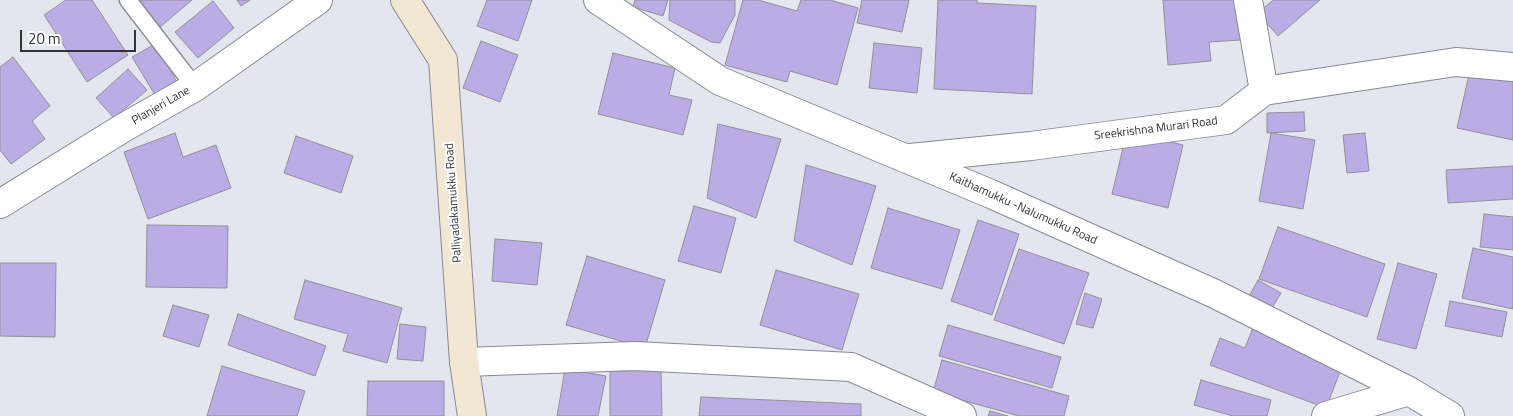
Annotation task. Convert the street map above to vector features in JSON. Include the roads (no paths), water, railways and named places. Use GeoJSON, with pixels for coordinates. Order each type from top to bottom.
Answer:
{"type":"FeatureCollection","features":[{"type":"Feature","properties":{"kind":"street","name":"Planjeri Lane"},"geometry":{"type":"LineString","coordinates":[[0,204],[122,128],[194,87],[318,0]]}},
{"type":"Feature","properties":{"kind":"street","name":"Palliyadakamukku Road"},"geometry":{"type":"LineString","coordinates":[[405,0],[443,60],[464,362],[472,416]]}},
{"type":"Feature","properties":{"kind":"street","name":"Kaithamukku -Nalumukku Road"},"geometry":{"type":"LineString","coordinates":[[598,0],[720,82],[991,194],[1213,293],[1409,391],[1450,416]]}},
{"type":"Feature","properties":{"kind":"street"},"geometry":{"type":"LineString","coordinates":[[1248,0],[1264,91]]}},
{"type":"Feature","properties":{"kind":"street","name":"Sreekrishna Murari Road"},"geometry":{"type":"LineString","coordinates":[[908,159],[1031,146],[1226,120],[1264,91],[1456,62],[1513,67]]}},
{"type":"Feature","properties":{"kind":"street"},"geometry":{"type":"LineString","coordinates":[[464,362],[635,356],[851,367],[962,416]]}},
{"type":"Feature","properties":{"kind":"street"},"geometry":{"type":"LineString","coordinates":[[1326,416],[1409,391]]}},
{"type":"Feature","properties":{"kind":"lane"},"geometry":{"type":"LineString","coordinates":[[128,0],[194,87]]}}]}
